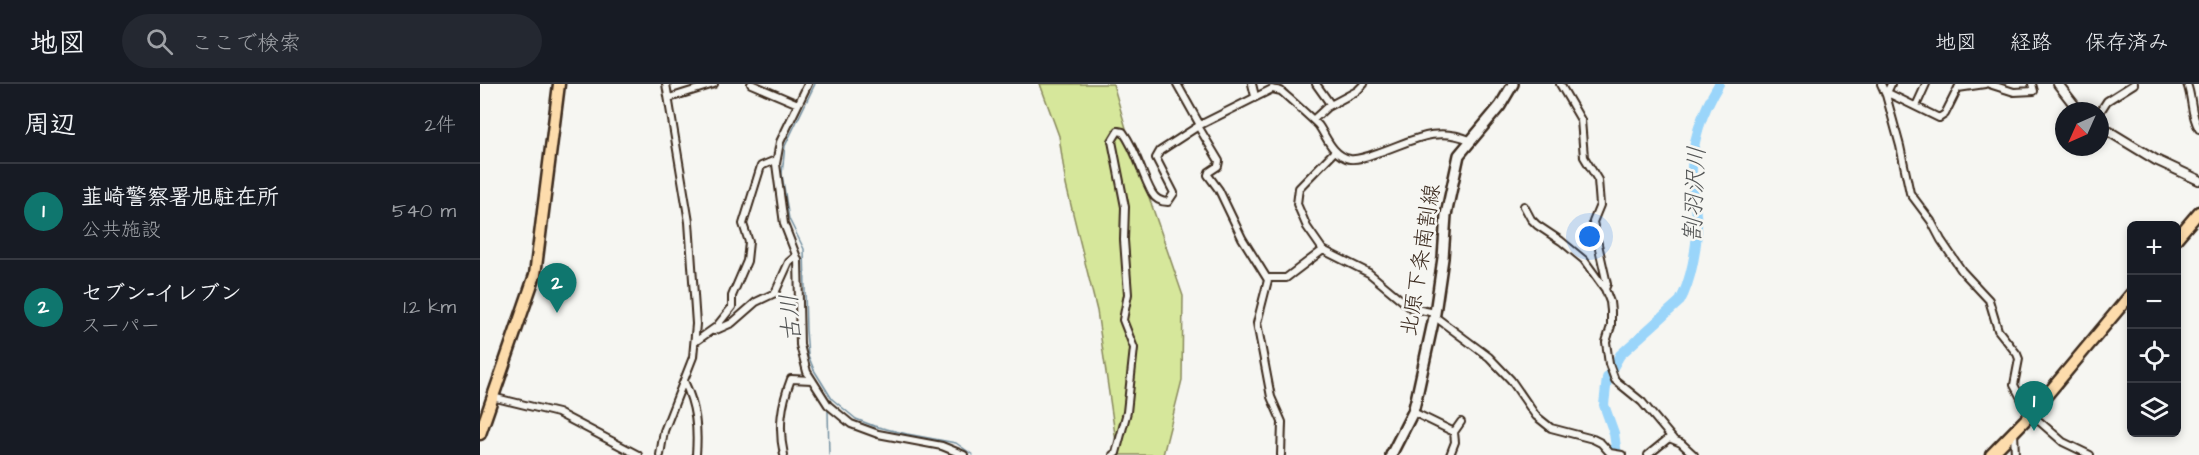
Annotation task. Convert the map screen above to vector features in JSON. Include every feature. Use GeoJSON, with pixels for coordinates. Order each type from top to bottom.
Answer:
{"type":"FeatureCollection","features":[{"type":"Feature","properties":{"kind":"main road"},"geometry":{"type":"LineString","coordinates":[[480,434],[535,275],[559,84]]}},
{"type":"Feature","properties":{"kind":"main road","name":"北原下条南割線"},"geometry":{"type":"LineString","coordinates":[[1391,455],[1413,412],[1435,315],[1450,195],[1459,155],[1500,106],[1513,84]]}},
{"type":"Feature","properties":{"kind":"main road"},"geometry":{"type":"LineString","coordinates":[[2181,233],[2199,212]]}},
{"type":"Feature","properties":{"kind":"main road"},"geometry":{"type":"LineString","coordinates":[[1991,455],[2031,415],[2127,299]]}},
{"type":"Feature","properties":{"kind":"street"},"geometry":{"type":"LineString","coordinates":[[660,455],[664,431],[693,357],[696,316],[689,222],[666,84]]}},
{"type":"Feature","properties":{"kind":"street"},"geometry":{"type":"LineString","coordinates":[[669,98],[714,84]]}},
{"type":"Feature","properties":{"kind":"street"},"geometry":{"type":"LineString","coordinates":[[751,84],[798,104]]}},
{"type":"Feature","properties":{"kind":"street"},"geometry":{"type":"LineString","coordinates":[[808,84],[780,142],[776,158],[783,219],[799,270],[800,345],[803,362],[828,405],[851,424],[878,434],[942,446],[964,455]]}},
{"type":"Feature","properties":{"kind":"street"},"geometry":{"type":"LineString","coordinates":[[1177,84],[1219,161],[1218,166],[1208,175],[1219,190],[1242,238],[1267,278],[1257,323],[1271,397],[1282,422],[1281,455]]}},
{"type":"Feature","properties":{"kind":"street"},"geometry":{"type":"LineString","coordinates":[[1252,84],[1256,96]]}},
{"type":"Feature","properties":{"kind":"street"},"geometry":{"type":"LineString","coordinates":[[1316,84],[1331,105]]}},
{"type":"Feature","properties":{"kind":"street"},"geometry":{"type":"LineString","coordinates":[[1313,120],[1331,105],[1357,91],[1364,84]]}},
{"type":"Feature","properties":{"kind":"street"},"geometry":{"type":"LineString","coordinates":[[1560,84],[1581,120],[1584,158],[1598,180],[1600,205],[1593,222],[1607,284],[1605,290]]}},
{"type":"Feature","properties":{"kind":"street"},"geometry":{"type":"LineString","coordinates":[[1881,84],[1886,95],[1910,193],[1931,221],[1962,271],[1992,304],[1998,330],[2019,359],[2014,385],[2031,415],[2063,442],[2090,455]]}},
{"type":"Feature","properties":{"kind":"street"},"geometry":{"type":"LineString","coordinates":[[1886,95],[1891,84]]}},
{"type":"Feature","properties":{"kind":"street"},"geometry":{"type":"LineString","coordinates":[[1916,106],[1926,84]]}},
{"type":"Feature","properties":{"kind":"street"},"geometry":{"type":"LineString","coordinates":[[1886,95],[1890,94],[1939,118],[1943,117],[1959,86],[1989,84],[2014,92],[2034,91],[2032,84]]}},
{"type":"Feature","properties":{"kind":"street"},"geometry":{"type":"LineString","coordinates":[[2058,84],[2072,102]]}},
{"type":"Feature","properties":{"kind":"street"},"geometry":{"type":"LineString","coordinates":[[2107,102],[2134,84]]}},
{"type":"Feature","properties":{"kind":"street"},"geometry":{"type":"LineString","coordinates":[[2187,84],[2190,92],[2190,106],[2199,129]]}},
{"type":"Feature","properties":{"kind":"street"},"geometry":{"type":"LineString","coordinates":[[1113,455],[1116,453],[1128,412],[1134,348],[1123,320],[1128,294],[1124,240],[1126,221],[1121,183],[1112,146],[1113,136],[1118,131],[1123,132],[1132,144],[1153,194],[1160,202],[1168,202],[1174,193],[1156,156],[1160,150],[1199,126],[1272,89],[1282,92],[1313,120],[1335,151],[1350,159],[1398,147],[1417,137],[1435,134],[1448,133],[1470,140]]}},
{"type":"Feature","properties":{"kind":"street"},"geometry":{"type":"LineString","coordinates":[[2109,131],[2156,160],[2199,180]]}},
{"type":"Feature","properties":{"kind":"street"},"geometry":{"type":"LineString","coordinates":[[1335,151],[1304,183],[1297,196],[1297,204],[1304,221],[1323,250],[1369,273],[1411,308],[1435,315],[1490,357],[1511,380],[1536,416],[1551,428],[1601,443],[1610,453],[1622,455]]}},
{"type":"Feature","properties":{"kind":"street"},"geometry":{"type":"LineString","coordinates":[[707,335],[732,308],[732,296],[747,261],[749,242],[743,224],[754,184],[761,166],[774,161]]}},
{"type":"Feature","properties":{"kind":"street"},"geometry":{"type":"LineString","coordinates":[[1524,206],[1531,219],[1584,260],[1605,290],[1611,311],[1611,326],[1606,342],[1609,364],[1616,380],[1642,402],[1672,439],[1681,443],[1694,455]]}},
{"type":"Feature","properties":{"kind":"street"},"geometry":{"type":"LineString","coordinates":[[1267,278],[1286,278],[1323,250]]}},
{"type":"Feature","properties":{"kind":"street"},"geometry":{"type":"LineString","coordinates":[[695,342],[732,323],[756,302],[775,292],[789,262],[796,255]]}},
{"type":"Feature","properties":{"kind":"street"},"geometry":{"type":"LineString","coordinates":[[784,455],[780,424],[785,394],[791,379],[812,380]]}},
{"type":"Feature","properties":{"kind":"street"},"geometry":{"type":"LineString","coordinates":[[684,381],[695,406],[696,455]]}},
{"type":"Feature","properties":{"kind":"street"},"geometry":{"type":"LineString","coordinates":[[492,397],[558,413],[638,455]]}},
{"type":"Feature","properties":{"kind":"street"},"geometry":{"type":"LineString","coordinates":[[1413,412],[1454,432]]}},
{"type":"Feature","properties":{"kind":"street"},"geometry":{"type":"LineString","coordinates":[[1450,455],[1455,442],[1454,432],[1461,422]]}},
{"type":"Feature","properties":{"kind":"street"},"geometry":{"type":"LineString","coordinates":[[2014,432],[2015,455]]}},
{"type":"Feature","properties":{"kind":"street"},"geometry":{"type":"LineString","coordinates":[[1648,455],[1669,438],[1672,439]]}},
{"type":"Feature","properties":{"kind":"green space"},"geometry":{"type":"Polygon","coordinates":[[[1040,84],[1113,84],[1130,142],[1183,296],[1182,380],[1163,455],[1118,455],[1097,311],[1066,185],[1059,136],[1040,84]]]}},
{"type":"Feature","properties":{"kind":"waterway","name":"古川"},"geometry":{"type":"LineString","coordinates":[[815,84],[785,146],[782,174],[789,219],[804,249],[808,355],[814,370],[832,399],[856,419],[907,434],[956,443],[973,455]]}},
{"type":"Feature","properties":{"kind":"waterway","name":"割羽沢川"},"geometry":{"type":"LineString","coordinates":[[1617,455],[1614,433],[1604,405],[1607,378],[1620,355],[1680,301],[1684,293],[1693,264],[1697,234],[1692,181],[1693,151],[1707,105],[1719,84]]}},
{"type":"Feature","properties":{"kind":"waterway"},"geometry":{"type":"LineString","coordinates":[[829,455],[828,411],[830,409]]}},
{"type":"Feature","properties":{"kind":"place","name":"セブン-イレブン"},"geometry":{"type":"Point","coordinates":[557,313]}},
{"type":"Feature","properties":{"kind":"place","name":"韮崎警察署旭駐在所"},"geometry":{"type":"Point","coordinates":[2034,431]}}]}
